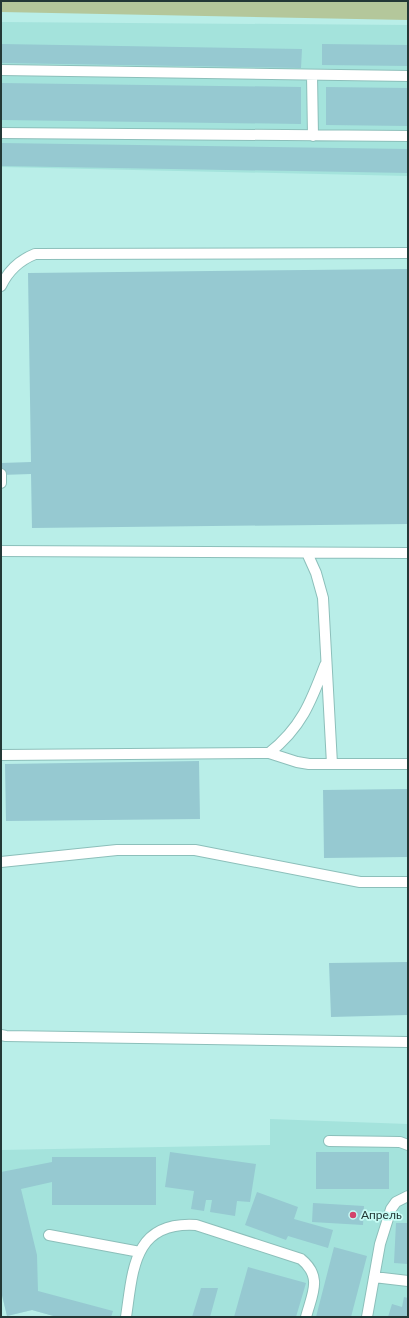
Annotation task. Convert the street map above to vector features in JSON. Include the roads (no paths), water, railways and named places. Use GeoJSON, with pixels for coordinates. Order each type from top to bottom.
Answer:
{"type":"FeatureCollection","features":[{"type":"Feature","properties":{"kind":"lane"},"geometry":{"type":"LineString","coordinates":[[1,70],[408,76]]}},
{"type":"Feature","properties":{"kind":"lane"},"geometry":{"type":"LineString","coordinates":[[312,75],[313,136]]}},
{"type":"Feature","properties":{"kind":"lane"},"geometry":{"type":"LineString","coordinates":[[1,133],[408,136]]}},
{"type":"Feature","properties":{"kind":"lane"},"geometry":{"type":"LineString","coordinates":[[1,286],[4,279],[14,267],[35,254],[408,253]]}},
{"type":"Feature","properties":{"kind":"lane"},"geometry":{"type":"LineString","coordinates":[[1,474],[1,483]]}},
{"type":"Feature","properties":{"kind":"lane"},"geometry":{"type":"LineString","coordinates":[[1,551],[408,553]]}},
{"type":"Feature","properties":{"kind":"lane"},"geometry":{"type":"LineString","coordinates":[[307,553],[316,573],[323,598],[326,622],[326,662],[332,764]]}},
{"type":"Feature","properties":{"kind":"lane"},"geometry":{"type":"LineString","coordinates":[[269,753],[291,733],[304,715],[326,662]]}},
{"type":"Feature","properties":{"kind":"lane"},"geometry":{"type":"LineString","coordinates":[[1,754],[269,753],[297,762],[309,764],[408,764]]}},
{"type":"Feature","properties":{"kind":"lane"},"geometry":{"type":"LineString","coordinates":[[1,862],[117,850],[195,850],[360,882],[408,882]]}},
{"type":"Feature","properties":{"kind":"lane"},"geometry":{"type":"LineString","coordinates":[[1,1035],[408,1042]]}},
{"type":"Feature","properties":{"kind":"lane"},"geometry":{"type":"LineString","coordinates":[[329,1141],[400,1142],[408,1145]]}},
{"type":"Feature","properties":{"kind":"lane"},"geometry":{"type":"LineString","coordinates":[[367,1317],[380,1244],[392,1209],[396,1202],[408,1196]]}},
{"type":"Feature","properties":{"kind":"lane"},"geometry":{"type":"LineString","coordinates":[[126,1317],[134,1267],[140,1252],[151,1237],[158,1232],[168,1226],[182,1224],[196,1225],[301,1259],[308,1265],[314,1275],[315,1284],[306,1317]]}},
{"type":"Feature","properties":{"kind":"lane"},"geometry":{"type":"LineString","coordinates":[[49,1235],[140,1252]]}},
{"type":"Feature","properties":{"kind":"lane"},"geometry":{"type":"LineString","coordinates":[[374,1277],[408,1281]]}},
{"type":"Feature","properties":{"kind":"place","name":"Апрель"},"geometry":{"type":"Point","coordinates":[353,1215]}}]}
